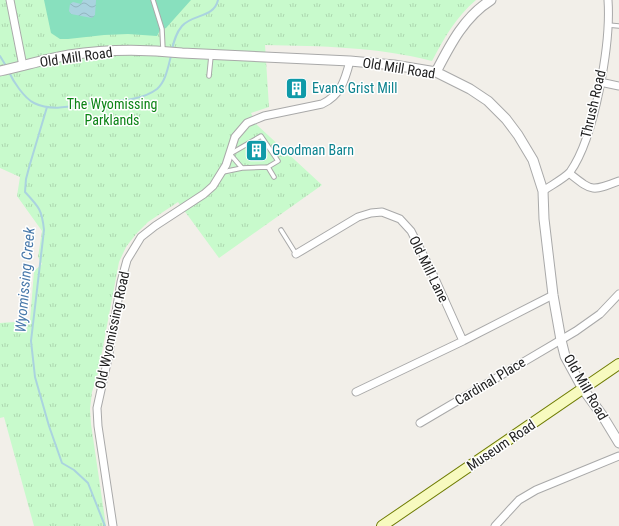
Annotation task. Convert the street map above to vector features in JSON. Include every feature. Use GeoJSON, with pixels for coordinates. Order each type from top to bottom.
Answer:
{"type":"FeatureCollection","features":[{"type":"Feature","properties":{"kind":"main road","name":"Museum Road"},"geometry":{"type":"LineString","coordinates":[[382,526],[619,364]]}},
{"type":"Feature","properties":{"kind":"street"},"geometry":{"type":"LineString","coordinates":[[10,0],[23,66]]}},
{"type":"Feature","properties":{"kind":"street"},"geometry":{"type":"LineString","coordinates":[[436,72],[456,35],[476,12],[491,0]]}},
{"type":"Feature","properties":{"kind":"street","name":"Thrush Road"},"geometry":{"type":"LineString","coordinates":[[543,191],[569,173],[581,152],[587,136],[600,82],[608,25],[608,0]]}},
{"type":"Feature","properties":{"kind":"street","name":"Old Mill Road"},"geometry":{"type":"LineString","coordinates":[[5,70],[57,58],[89,53],[121,51],[164,52],[350,61],[394,65],[436,72],[470,89],[488,102],[506,119],[518,135],[533,160],[543,191],[544,219],[553,294],[565,356],[583,389],[618,439]]}},
{"type":"Feature","properties":{"kind":"street","name":"Old Wyomissing Road"},"geometry":{"type":"LineString","coordinates":[[113,526],[98,426],[97,408],[127,260],[141,237],[204,194],[217,180],[230,154],[235,137],[247,123],[264,116],[322,104],[330,100],[338,93],[342,86],[350,61]]}},
{"type":"Feature","properties":{"kind":"street"},"geometry":{"type":"LineString","coordinates":[[600,82],[619,86]]}},
{"type":"Feature","properties":{"kind":"street"},"geometry":{"type":"LineString","coordinates":[[569,173],[587,186],[594,189],[602,188],[619,181]]}},
{"type":"Feature","properties":{"kind":"street","name":"Old Mill Lane"},"geometry":{"type":"LineString","coordinates":[[296,254],[358,217],[371,213],[382,212],[400,219],[411,231],[432,272],[463,341]]}},
{"type":"Feature","properties":{"kind":"street"},"geometry":{"type":"LineString","coordinates":[[356,392],[463,341],[553,294]]}},
{"type":"Feature","properties":{"kind":"street","name":"Cardinal Place"},"geometry":{"type":"LineString","coordinates":[[420,423],[576,332],[600,314],[619,294]]}},
{"type":"Feature","properties":{"kind":"street"},"geometry":{"type":"LineString","coordinates":[[495,526],[519,500],[536,490],[619,456]]}},
{"type":"Feature","properties":{"kind":"lane"},"geometry":{"type":"LineString","coordinates":[[153,0],[162,29],[164,52]]}},
{"type":"Feature","properties":{"kind":"lane"},"geometry":{"type":"LineString","coordinates":[[608,25],[619,26]]}},
{"type":"Feature","properties":{"kind":"lane"},"geometry":{"type":"LineString","coordinates":[[209,76],[211,55]]}},
{"type":"Feature","properties":{"kind":"lane"},"geometry":{"type":"LineString","coordinates":[[222,172],[242,168],[268,167],[278,161],[261,136],[230,154],[242,168]]}},
{"type":"Feature","properties":{"kind":"lane"},"geometry":{"type":"LineString","coordinates":[[268,167],[274,177]]}},
{"type":"Feature","properties":{"kind":"lane"},"geometry":{"type":"LineString","coordinates":[[281,230],[296,254]]}},
{"type":"Feature","properties":{"kind":"green space","name":"The Wyomissing Parklands"},"geometry":{"type":"Polygon","coordinates":[[[0,0],[476,0],[462,13],[451,28],[432,61],[412,56],[370,50],[265,45],[269,107],[251,113],[257,125],[322,185],[219,258],[178,202],[148,222],[126,247],[119,262],[98,373],[92,392],[90,409],[106,526],[34,526],[4,417],[0,418],[0,323],[30,321],[34,271],[42,264],[38,257],[42,231],[17,196],[20,177],[0,168],[0,0]]]}},
{"type":"Feature","properties":{"kind":"green space"},"geometry":{"type":"Polygon","coordinates":[[[44,0],[191,0],[166,28],[160,30],[157,36],[128,34],[60,39],[51,33],[44,0]]]}},
{"type":"Feature","properties":{"kind":"water"},"geometry":{"type":"Polygon","coordinates":[[[83,0],[96,0],[95,15],[92,18],[71,14],[69,11],[70,4],[73,2],[81,4],[83,0]]]}},
{"type":"Feature","properties":{"kind":"waterway","name":"Wyomissing Creek"},"geometry":{"type":"LineString","coordinates":[[172,49],[174,40],[182,26],[191,19],[212,10],[216,6],[218,0]]}},
{"type":"Feature","properties":{"kind":"waterway"},"geometry":{"type":"LineString","coordinates":[[0,56],[6,66]]}},
{"type":"Feature","properties":{"kind":"waterway","name":"Wyomissing Creek"},"geometry":{"type":"LineString","coordinates":[[9,72],[16,84],[30,101],[46,107],[66,107],[122,101],[150,94],[163,82],[171,56]]}},
{"type":"Feature","properties":{"kind":"waterway","name":"Wyomissing Creek"},"geometry":{"type":"LineString","coordinates":[[47,107],[26,179],[25,192],[34,201],[39,209],[44,230],[31,341],[35,377],[49,426],[62,463],[74,470],[88,483],[105,526]]}},
{"type":"Feature","properties":{"kind":"place","name":"Evans Grist Mill"},"geometry":{"type":"Point","coordinates":[297,88]}},
{"type":"Feature","properties":{"kind":"place","name":"Goodman Barn"},"geometry":{"type":"Point","coordinates":[256,150]}}]}
